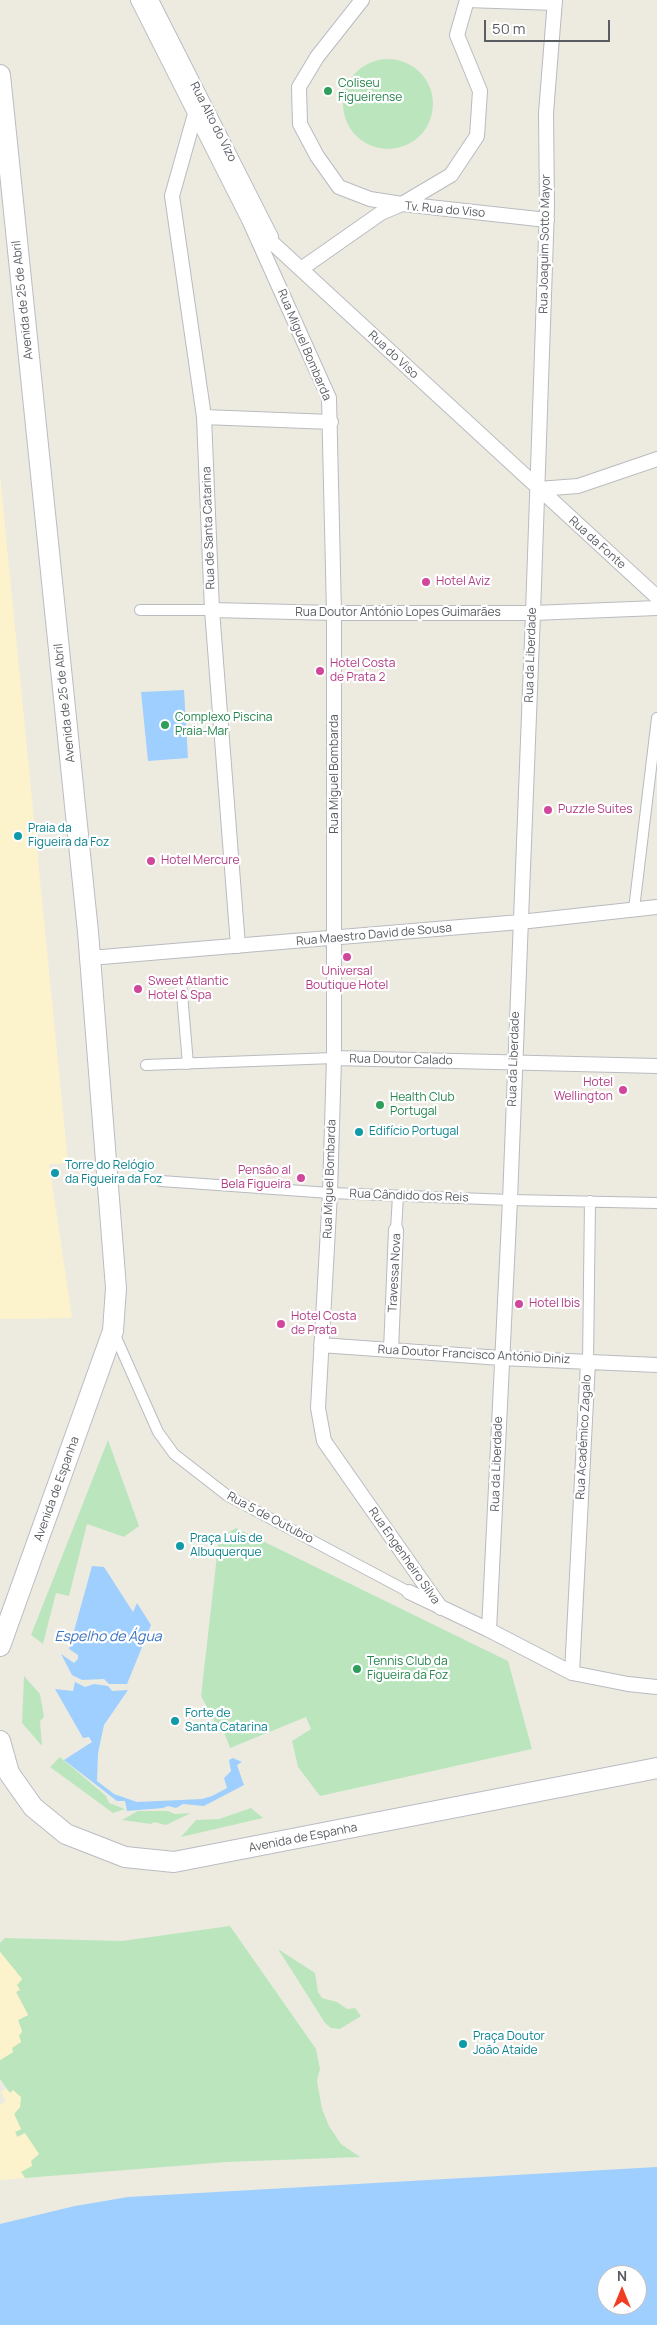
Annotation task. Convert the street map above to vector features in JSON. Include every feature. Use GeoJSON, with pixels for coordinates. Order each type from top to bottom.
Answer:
{"type":"FeatureCollection","features":[{"type":"Feature","properties":{"kind":"main road","name":"Avenida de 25 de Abril"},"geometry":{"type":"LineString","coordinates":[[0,75],[90,958],[116,1288],[113,1331]]}},
{"type":"Feature","properties":{"kind":"main road","name":"Avenida de Espanha"},"geometry":{"type":"LineString","coordinates":[[0,1646],[113,1331]]}},
{"type":"Feature","properties":{"kind":"main road","name":"Avenida de Espanha"},"geometry":{"type":"LineString","coordinates":[[0,1742],[9,1772],[33,1807],[66,1834],[125,1857],[174,1862],[657,1768]]}},
{"type":"Feature","properties":{"kind":"street","name":"Rua Miguel Bombarda"},"geometry":{"type":"LineString","coordinates":[[138,0],[249,220],[329,398],[334,613],[334,1058],[330,1193],[321,1345]]}},
{"type":"Feature","properties":{"kind":"street","name":"Rua Alto do Vizo"},"geometry":{"type":"LineString","coordinates":[[151,0],[274,244]]}},
{"type":"Feature","properties":{"kind":"street"},"geometry":{"type":"LineString","coordinates":[[362,0],[317,57],[299,87],[300,124],[317,156],[339,187],[370,199],[402,204],[450,175],[477,136],[480,91],[457,35],[467,0],[555,2]]}},
{"type":"Feature","properties":{"kind":"street","name":"Rua Joaquim Sotto Mayor"},"geometry":{"type":"LineString","coordinates":[[538,489],[547,220],[546,113],[555,2]]}},
{"type":"Feature","properties":{"kind":"street","name":"Rua de Santa Catarina"},"geometry":{"type":"LineString","coordinates":[[195,114],[172,196],[204,416],[212,610],[238,946]]}},
{"type":"Feature","properties":{"kind":"street","name":"Tv. Rua do Viso"},"geometry":{"type":"LineString","coordinates":[[301,269],[381,212],[402,204],[547,220]]}},
{"type":"Feature","properties":{"kind":"street","name":"Rua do Viso"},"geometry":{"type":"LineString","coordinates":[[249,220],[538,489]]}},
{"type":"Feature","properties":{"kind":"street"},"geometry":{"type":"LineString","coordinates":[[204,416],[331,422]]}},
{"type":"Feature","properties":{"kind":"street"},"geometry":{"type":"LineString","coordinates":[[538,489],[578,486],[657,459]]}},
{"type":"Feature","properties":{"kind":"street","name":"Rua da Fonte"},"geometry":{"type":"LineString","coordinates":[[538,489],[657,597]]}},
{"type":"Feature","properties":{"kind":"street","name":"Rua da Liberdade"},"geometry":{"type":"LineString","coordinates":[[489,1630],[510,1200],[538,489]]}},
{"type":"Feature","properties":{"kind":"street","name":"Rua Doutor António Lopes Guimarães"},"geometry":{"type":"LineString","coordinates":[[140,610],[334,613],[533,613],[657,608]]}},
{"type":"Feature","properties":{"kind":"street"},"geometry":{"type":"LineString","coordinates":[[634,909],[655,761],[657,718]]}},
{"type":"Feature","properties":{"kind":"street","name":"Rua Maestro David de Sousa"},"geometry":{"type":"LineString","coordinates":[[90,958],[520,922],[657,907]]}},
{"type":"Feature","properties":{"kind":"street"},"geometry":{"type":"LineString","coordinates":[[181,982],[188,1064]]}},
{"type":"Feature","properties":{"kind":"street","name":"Rua Doutor Calado"},"geometry":{"type":"LineString","coordinates":[[146,1065],[334,1058],[657,1066]]}},
{"type":"Feature","properties":{"kind":"street","name":"Rua Cândido dos Reis"},"geometry":{"type":"LineString","coordinates":[[161,1181],[330,1193],[657,1203]]}},
{"type":"Feature","properties":{"kind":"street","name":"Travessa Nova"},"geometry":{"type":"LineString","coordinates":[[391,1350],[398,1196]]}},
{"type":"Feature","properties":{"kind":"street","name":"Rua Académico Zagalo"},"geometry":{"type":"LineString","coordinates":[[572,1673],[588,1362],[590,1201]]}},
{"type":"Feature","properties":{"kind":"street","name":"Rua 5 de Outubro"},"geometry":{"type":"LineString","coordinates":[[113,1331],[158,1432],[174,1454],[228,1496],[441,1608]]}},
{"type":"Feature","properties":{"kind":"street","name":"Rua Doutor Francisco António Diniz"},"geometry":{"type":"LineString","coordinates":[[321,1345],[501,1358],[657,1364]]}},
{"type":"Feature","properties":{"kind":"street","name":"Rua Engenheiro Silva"},"geometry":{"type":"LineString","coordinates":[[321,1345],[318,1408],[324,1441],[441,1608],[489,1630],[572,1673],[628,1684],[657,1687]]}},
{"type":"Feature","properties":{"kind":"green space"},"geometry":{"type":"Polygon","coordinates":[[[379,59],[397,59],[413,66],[426,79],[433,95],[433,113],[426,129],[413,142],[397,149],[379,149],[363,142],[350,129],[343,113],[343,95],[350,79],[363,66],[379,59]]]}},
{"type":"Feature","properties":{"kind":"green space"},"geometry":{"type":"Polygon","coordinates":[[[108,1440],[139,1526],[124,1537],[87,1524],[69,1596],[56,1593],[43,1644],[31,1635],[108,1440]]]}},
{"type":"Feature","properties":{"kind":"green space","name":"Tennis Club da Figueira da Foz"},"geometry":{"type":"Polygon","coordinates":[[[236,1528],[508,1661],[532,1749],[320,1796],[298,1767],[292,1741],[311,1729],[306,1717],[230,1748],[222,1727],[216,1724],[201,1696],[219,1538],[236,1528]]]}},
{"type":"Feature","properties":{"kind":"green space"},"geometry":{"type":"Polygon","coordinates":[[[24,1676],[40,1694],[44,1717],[40,1721],[42,1746],[22,1723],[24,1676]]]}},
{"type":"Feature","properties":{"kind":"green space"},"geometry":{"type":"Polygon","coordinates":[[[60,1757],[106,1796],[109,1803],[125,1809],[113,1813],[50,1767],[60,1757]]]}},
{"type":"Feature","properties":{"kind":"green space"},"geometry":{"type":"Polygon","coordinates":[[[251,1808],[263,1818],[181,1837],[196,1820],[219,1819],[251,1808]]]}},
{"type":"Feature","properties":{"kind":"green space"},"geometry":{"type":"Polygon","coordinates":[[[138,1811],[168,1811],[175,1814],[191,1813],[166,1825],[154,1822],[151,1824],[122,1820],[138,1811]]]}},
{"type":"Feature","properties":{"kind":"green space"},"geometry":{"type":"Polygon","coordinates":[[[230,1926],[316,2049],[320,2069],[317,2081],[322,2109],[329,2126],[341,2144],[360,2157],[227,2162],[25,2178],[21,2172],[25,2133],[18,2138],[15,2132],[21,2129],[14,2114],[20,2107],[0,2079],[0,2060],[13,2052],[11,2048],[22,2031],[18,2020],[28,2015],[16,1992],[17,1985],[22,1979],[0,1952],[0,1943],[5,1938],[122,1941],[230,1926]]]}},
{"type":"Feature","properties":{"kind":"green space"},"geometry":{"type":"Polygon","coordinates":[[[278,1949],[315,1973],[318,1992],[322,1998],[337,2002],[347,2009],[355,2008],[361,2016],[340,2029],[331,2028],[325,2023],[278,1949]]]}},
{"type":"Feature","properties":{"kind":"sand","name":"Praia da Figueira da Foz"},"geometry":{"type":"Polygon","coordinates":[[[0,476],[68,1163],[49,1164],[72,1318],[0,1319],[0,476]]]}},
{"type":"Feature","properties":{"kind":"sand"},"geometry":{"type":"Polygon","coordinates":[[[0,1952],[22,1979],[17,1985],[20,1990],[16,1992],[28,2015],[18,2020],[22,2032],[19,2035],[21,2042],[12,2048],[13,2052],[0,2060],[0,1952]]]}},
{"type":"Feature","properties":{"kind":"sand"},"geometry":{"type":"Polygon","coordinates":[[[6,2089],[10,2093],[13,2090],[21,2097],[20,2107],[14,2114],[21,2129],[15,2132],[17,2137],[25,2133],[39,2154],[31,2161],[32,2166],[21,2172],[25,2178],[0,2180],[0,2105],[6,2101],[1,2092],[6,2089]]]}},
{"type":"Feature","properties":{"kind":"water","name":"Complexo Piscina Praia-Mar"},"geometry":{"type":"Polygon","coordinates":[[[184,690],[188,758],[148,761],[141,692],[184,690]]]}},
{"type":"Feature","properties":{"kind":"water","name":"Espelho de Água"},"geometry":{"type":"Polygon","coordinates":[[[92,1566],[104,1567],[133,1612],[137,1603],[151,1625],[127,1684],[109,1684],[104,1679],[82,1680],[72,1675],[61,1654],[74,1663],[78,1659],[78,1655],[69,1649],[92,1566]]]}},
{"type":"Feature","properties":{"kind":"water","name":"Espelho de Água"},"geometry":{"type":"Polygon","coordinates":[[[75,1682],[85,1687],[94,1684],[108,1686],[112,1691],[128,1690],[104,1725],[98,1753],[97,1781],[114,1794],[137,1802],[202,1799],[212,1796],[227,1788],[224,1778],[231,1771],[229,1760],[233,1758],[242,1762],[237,1765],[244,1785],[204,1806],[183,1804],[176,1808],[168,1806],[127,1811],[125,1801],[117,1801],[64,1760],[92,1742],[89,1737],[83,1738],[55,1689],[73,1691],[75,1682]]]}},
{"type":"Feature","properties":{"kind":"water"},"geometry":{"type":"Polygon","coordinates":[[[657,2167],[657,2325],[0,2325],[0,2224],[75,2206],[128,2197],[657,2167]]]}},
{"type":"Feature","properties":{"kind":"place","name":"Coliseu Figueirense"},"geometry":{"type":"Point","coordinates":[328,91]}},
{"type":"Feature","properties":{"kind":"place","name":"Hotel Aviz"},"geometry":{"type":"Point","coordinates":[426,582]}},
{"type":"Feature","properties":{"kind":"place","name":"Hotel Costa de Prata 2"},"geometry":{"type":"Point","coordinates":[320,671]}},
{"type":"Feature","properties":{"kind":"place","name":"Complexo Piscina Praia-Mar"},"geometry":{"type":"Point","coordinates":[165,725]}},
{"type":"Feature","properties":{"kind":"place","name":"Puzzle Suites"},"geometry":{"type":"Point","coordinates":[548,810]}},
{"type":"Feature","properties":{"kind":"place","name":"Praia da Figueira da Foz"},"geometry":{"type":"Point","coordinates":[18,836]}},
{"type":"Feature","properties":{"kind":"place","name":"Hotel Mercure"},"geometry":{"type":"Point","coordinates":[151,861]}},
{"type":"Feature","properties":{"kind":"place","name":"Universal Boutique Hotel"},"geometry":{"type":"Point","coordinates":[347,957]}},
{"type":"Feature","properties":{"kind":"place","name":"Sweet Atlantic Hotel & Spa"},"geometry":{"type":"Point","coordinates":[138,989]}},
{"type":"Feature","properties":{"kind":"place","name":"Hotel Wellington"},"geometry":{"type":"Point","coordinates":[623,1090]}},
{"type":"Feature","properties":{"kind":"place","name":"Health Club Portugal"},"geometry":{"type":"Point","coordinates":[380,1105]}},
{"type":"Feature","properties":{"kind":"place","name":"Edifício Portugal"},"geometry":{"type":"Point","coordinates":[359,1132]}},
{"type":"Feature","properties":{"kind":"place","name":"Torre do Relógio da Figueira da Foz"},"geometry":{"type":"Point","coordinates":[55,1173]}},
{"type":"Feature","properties":{"kind":"place","name":"Pensão al Bela Figueira"},"geometry":{"type":"Point","coordinates":[301,1178]}},
{"type":"Feature","properties":{"kind":"place","name":"Hotel Ibis"},"geometry":{"type":"Point","coordinates":[519,1304]}},
{"type":"Feature","properties":{"kind":"place","name":"Hotel Costa de Prata"},"geometry":{"type":"Point","coordinates":[281,1324]}},
{"type":"Feature","properties":{"kind":"place","name":"Praça Luís de Albuquerque"},"geometry":{"type":"Point","coordinates":[180,1546]}},
{"type":"Feature","properties":{"kind":"place","name":"Tennis Club da Figueira da Foz"},"geometry":{"type":"Point","coordinates":[357,1669]}},
{"type":"Feature","properties":{"kind":"place","name":"Forte de Santa Catarina"},"geometry":{"type":"Point","coordinates":[175,1721]}},
{"type":"Feature","properties":{"kind":"place","name":"Praça Doutor João Ataíde"},"geometry":{"type":"Point","coordinates":[463,2044]}}]}
